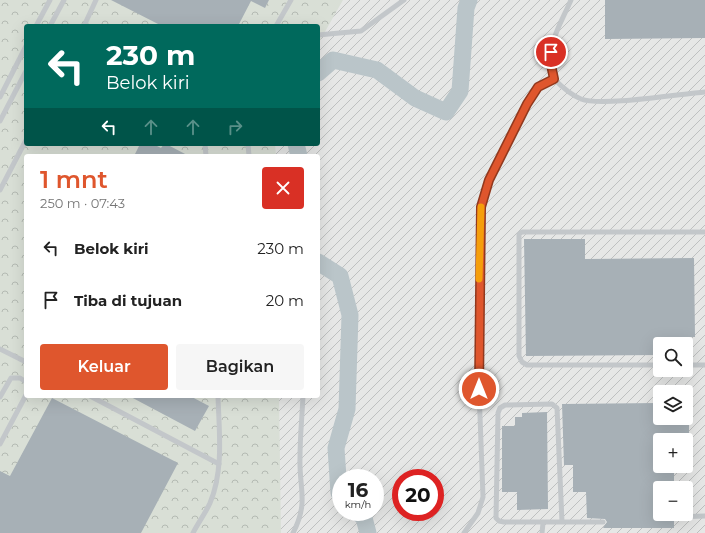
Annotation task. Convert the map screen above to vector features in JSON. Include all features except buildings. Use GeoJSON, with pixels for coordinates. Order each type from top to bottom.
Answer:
{"type":"FeatureCollection","features":[{"type":"Feature","properties":{"kind":"lane"},"geometry":{"type":"LineString","coordinates":[[37,24],[50,0]]}},
{"type":"Feature","properties":{"kind":"lane"},"geometry":{"type":"LineString","coordinates":[[51,24],[64,0]]}},
{"type":"Feature","properties":{"kind":"lane"},"geometry":{"type":"LineString","coordinates":[[85,24],[96,0]]}},
{"type":"Feature","properties":{"kind":"lane"},"geometry":{"type":"LineString","coordinates":[[277,24],[291,0]]}},
{"type":"Feature","properties":{"kind":"lane"},"geometry":{"type":"LineString","coordinates":[[320,35],[361,31],[404,0]]}},
{"type":"Feature","properties":{"kind":"lane"},"geometry":{"type":"LineString","coordinates":[[571,0],[552,43],[550,60],[554,79],[575,96],[587,101],[610,101],[705,92]]}},
{"type":"Feature","properties":{"kind":"lane"},"geometry":{"type":"LineString","coordinates":[[0,96],[24,50]]}},
{"type":"Feature","properties":{"kind":"lane"},"geometry":{"type":"LineString","coordinates":[[0,121],[24,75]]}},
{"type":"Feature","properties":{"kind":"lane"},"geometry":{"type":"LineString","coordinates":[[464,533],[478,513],[483,497],[479,389],[481,207],[489,180],[527,104],[538,87],[554,79]]}},
{"type":"Feature","properties":{"kind":"lane"},"geometry":{"type":"LineString","coordinates":[[0,190],[24,144]]}},
{"type":"Feature","properties":{"kind":"lane"},"geometry":{"type":"LineString","coordinates":[[653,364],[527,364],[522,362],[519,356],[519,234],[522,232],[705,232]]}},
{"type":"Feature","properties":{"kind":"lane"},"geometry":{"type":"LineString","coordinates":[[0,349],[24,361]]}},
{"type":"Feature","properties":{"kind":"lane"},"geometry":{"type":"LineString","coordinates":[[693,364],[705,364]]}},
{"type":"Feature","properties":{"kind":"lane"},"geometry":{"type":"LineString","coordinates":[[0,397],[11,378],[20,378],[24,381]]}},
{"type":"Feature","properties":{"kind":"lane"},"geometry":{"type":"LineString","coordinates":[[0,444],[24,398]]}},
{"type":"Feature","properties":{"kind":"lane"},"geometry":{"type":"LineString","coordinates":[[94,398],[219,464]]}},
{"type":"Feature","properties":{"kind":"lane"},"geometry":{"type":"LineString","coordinates":[[193,533],[209,504],[219,464],[218,398]]}},
{"type":"Feature","properties":{"kind":"lane"},"geometry":{"type":"LineString","coordinates":[[293,533],[300,519],[303,499],[300,466],[303,398]]}},
{"type":"Feature","properties":{"kind":"lane"},"geometry":{"type":"LineString","coordinates":[[562,522],[557,408],[552,404],[505,405],[500,408],[498,412],[496,518],[499,521],[504,522],[543,523],[603,522]]}},
{"type":"Feature","properties":{"kind":"lane"},"geometry":{"type":"LineString","coordinates":[[693,516],[705,516]]}},
{"type":"Feature","properties":{"kind":"lane"},"geometry":{"type":"LineString","coordinates":[[542,533],[543,523]]}},
{"type":"Feature","properties":{"kind":"shaded area"},"geometry":{"type":"Polygon","coordinates":[[[0,0],[705,0],[705,533],[0,533],[0,0]]]}},
{"type":"Feature","properties":{"kind":"green space"},"geometry":{"type":"Polygon","coordinates":[[[0,0],[343,0],[320,40],[320,24],[24,24],[24,146],[275,146],[276,154],[24,154],[24,398],[279,398],[281,533],[0,533],[0,0]]]}},
{"type":"Feature","properties":{"kind":"waterway"},"geometry":{"type":"LineString","coordinates":[[320,71],[333,60],[377,70],[415,98],[446,112],[460,91],[466,8],[469,0]]}},
{"type":"Feature","properties":{"kind":"waterway"},"geometry":{"type":"LineString","coordinates":[[296,146],[298,154]]}},
{"type":"Feature","properties":{"kind":"waterway"},"geometry":{"type":"LineString","coordinates":[[320,263],[340,276],[350,315],[347,409],[336,448],[337,469]]}},
{"type":"Feature","properties":{"kind":"waterway"},"geometry":{"type":"LineString","coordinates":[[365,521],[368,533]]}},
{"type":"Feature","properties":{"kind":"slow traffic"},"geometry":{"type":"LineString","coordinates":[[479,279],[481,207]]}},
{"type":"Feature","properties":{"kind":"route"},"geometry":{"type":"LineString","coordinates":[[479,389],[481,207],[489,180],[532,95],[538,87],[554,79],[550,60],[551,52]]}}]}
